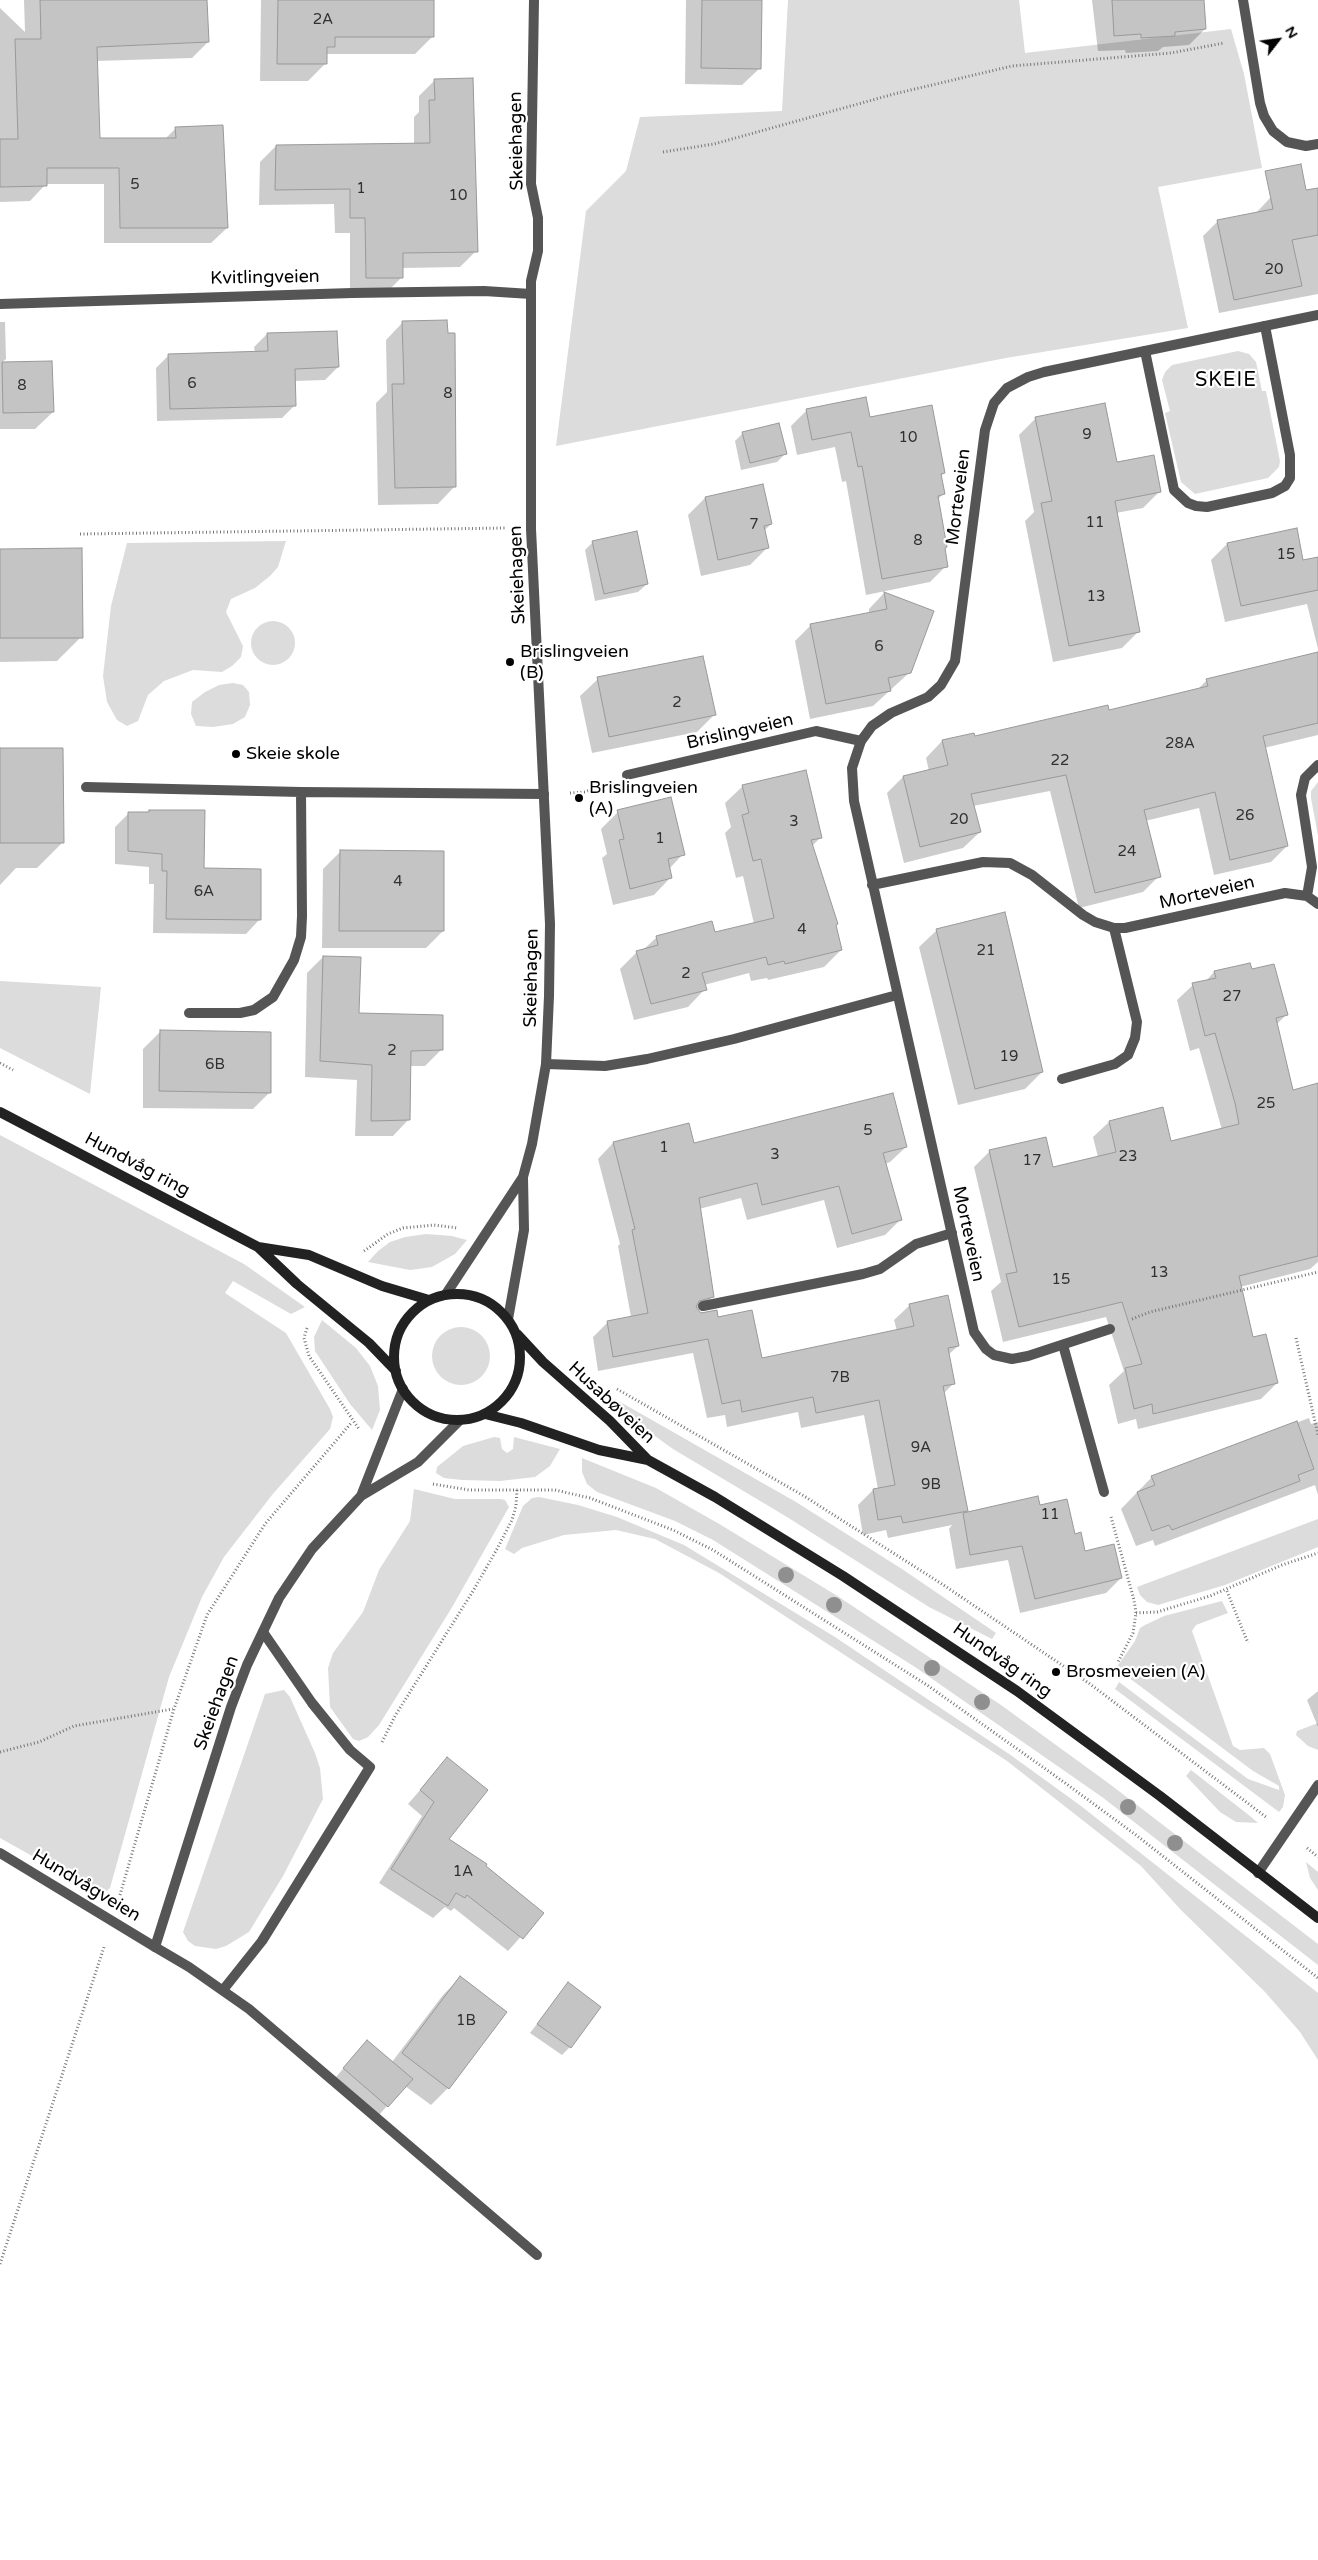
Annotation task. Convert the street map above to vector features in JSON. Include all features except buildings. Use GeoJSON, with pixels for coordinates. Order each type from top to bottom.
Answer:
{"type":"FeatureCollection","features":[{"type":"Feature","properties":{"kind":"main road","name":"Hundvåg ring"},"geometry":{"type":"LineString","coordinates":[[0,1112],[258,1247],[297,1284],[369,1342],[396,1371]]}},
{"type":"Feature","properties":{"kind":"main road","name":"Hundvåg ring"},"geometry":{"type":"LineString","coordinates":[[258,1247],[309,1255],[382,1286],[429,1300]]}},
{"type":"Feature","properties":{"kind":"main road"},"geometry":{"type":"LineString","coordinates":[[464,1293],[481,1298],[496,1306],[508,1319],[517,1334],[521,1349],[521,1365],[509,1394],[498,1406],[485,1414],[460,1420],[433,1416],[411,1400],[403,1389],[396,1371],[394,1354],[400,1330],[415,1309],[429,1300],[446,1294],[464,1293]]}},
{"type":"Feature","properties":{"kind":"main road","name":"Husabøveien"},"geometry":{"type":"LineString","coordinates":[[517,1334],[543,1362],[610,1421],[648,1460]]}},
{"type":"Feature","properties":{"kind":"main road","name":"Husabøveien"},"geometry":{"type":"LineString","coordinates":[[485,1414],[521,1423],[599,1450],[648,1460]]}},
{"type":"Feature","properties":{"kind":"main road","name":"Hundvåg ring"},"geometry":{"type":"LineString","coordinates":[[648,1460],[783,1538],[935,1635],[1086,1740],[1318,1918]]}},
{"type":"Feature","properties":{"kind":"street","name":"Skeiehagen"},"geometry":{"type":"LineString","coordinates":[[508,1319],[524,1230],[523,1178],[532,1144],[546,1064],[550,924],[531,529],[531,281],[538,251],[538,218],[531,184],[534,0]]}},
{"type":"Feature","properties":{"kind":"street"},"geometry":{"type":"LineString","coordinates":[[1243,0],[1260,103],[1269,125],[1287,142],[1306,146],[1318,144]]}},
{"type":"Feature","properties":{"kind":"street","name":"Kvitlingveien"},"geometry":{"type":"LineString","coordinates":[[0,304],[314,293],[484,291],[531,294]]}},
{"type":"Feature","properties":{"kind":"street","name":"Morteveien"},"geometry":{"type":"LineString","coordinates":[[1110,1329],[1063,1345],[1012,1359],[994,1355],[986,1349],[974,1332],[872,885],[851,783],[852,768],[861,741],[879,720],[920,702],[934,692],[948,675],[954,660],[981,449],[990,412],[1007,388],[1028,377],[1077,364],[1318,314]]}},
{"type":"Feature","properties":{"kind":"street"},"geometry":{"type":"LineString","coordinates":[[1145,350],[1174,490],[1188,503],[1196,506],[1207,506],[1272,493],[1285,486],[1290,478],[1290,455],[1264,326]]}},
{"type":"Feature","properties":{"kind":"street","name":"Brislingveien"},"geometry":{"type":"LineString","coordinates":[[627,776],[816,731],[861,741]]}},
{"type":"Feature","properties":{"kind":"street"},"geometry":{"type":"LineString","coordinates":[[1318,765],[1305,778],[1300,795],[1312,867],[1307,896],[1318,904]]}},
{"type":"Feature","properties":{"kind":"street"},"geometry":{"type":"LineString","coordinates":[[86,787],[301,792],[544,794]]}},
{"type":"Feature","properties":{"kind":"street"},"geometry":{"type":"LineString","coordinates":[[189,1013],[240,1013],[254,1010],[273,997],[294,960],[301,937],[302,916],[301,792]]}},
{"type":"Feature","properties":{"kind":"street","name":"Morteveien"},"geometry":{"type":"LineString","coordinates":[[872,885],[983,862],[1010,863],[1032,875],[1083,915],[1095,922],[1114,928],[1126,928],[1270,895],[1293,893],[1307,896]]}},
{"type":"Feature","properties":{"kind":"street"},"geometry":{"type":"LineString","coordinates":[[1062,1079],[1115,1064],[1128,1055],[1135,1038],[1135,1014],[1114,928]]}},
{"type":"Feature","properties":{"kind":"street"},"geometry":{"type":"LineString","coordinates":[[546,1064],[605,1066],[647,1060],[734,1039],[897,995]]}},
{"type":"Feature","properties":{"kind":"street","name":"Skeiehagen"},"geometry":{"type":"LineString","coordinates":[[446,1294],[523,1178]]}},
{"type":"Feature","properties":{"kind":"street"},"geometry":{"type":"LineString","coordinates":[[703,1306],[863,1274],[880,1269],[907,1250],[926,1240],[952,1233]]}},
{"type":"Feature","properties":{"kind":"street"},"geometry":{"type":"LineString","coordinates":[[1063,1345],[1104,1492]]}},
{"type":"Feature","properties":{"kind":"street","name":"Skeiehagen"},"geometry":{"type":"LineString","coordinates":[[361,1496],[403,1389]]}},
{"type":"Feature","properties":{"kind":"street","name":"Skeiehagen"},"geometry":{"type":"LineString","coordinates":[[154,1947],[231,1707],[247,1665],[279,1598],[312,1549],[361,1496],[418,1462],[460,1420]]}},
{"type":"Feature","properties":{"kind":"street"},"geometry":{"type":"LineString","coordinates":[[223,1990],[262,1940],[370,1767],[350,1750],[263,1632]]}},
{"type":"Feature","properties":{"kind":"street"},"geometry":{"type":"LineString","coordinates":[[1258,1873],[1318,1784]]}},
{"type":"Feature","properties":{"kind":"street","name":"Hundvågveien"},"geometry":{"type":"LineString","coordinates":[[0,1853],[223,1990],[249,2009],[537,2255]]}},
{"type":"Feature","properties":{"kind":"path"},"geometry":{"type":"LineString","coordinates":[[663,152],[714,144],[985,72],[1034,63],[1171,53],[1249,38]]}},
{"type":"Feature","properties":{"kind":"path"},"geometry":{"type":"LineString","coordinates":[[80,534],[531,529]]}},
{"type":"Feature","properties":{"kind":"path"},"geometry":{"type":"LineString","coordinates":[[544,794],[585,792],[627,776]]}},
{"type":"Feature","properties":{"kind":"path"},"geometry":{"type":"LineString","coordinates":[[0,1063],[12,1070]]}},
{"type":"Feature","properties":{"kind":"path"},"geometry":{"type":"LineString","coordinates":[[362,1253],[388,1234],[403,1228],[434,1224],[466,1229]]}},
{"type":"Feature","properties":{"kind":"path"},"geometry":{"type":"LineString","coordinates":[[1110,1329],[1150,1312],[1318,1272]]}},
{"type":"Feature","properties":{"kind":"path"},"geometry":{"type":"LineString","coordinates":[[308,1326],[304,1338],[309,1356],[352,1422],[362,1432]]}},
{"type":"Feature","properties":{"kind":"path"},"geometry":{"type":"LineString","coordinates":[[1296,1338],[1318,1435]]}},
{"type":"Feature","properties":{"kind":"path"},"geometry":{"type":"LineString","coordinates":[[617,1389],[804,1496],[946,1586],[1090,1684],[1318,1857]]}},
{"type":"Feature","properties":{"kind":"path"},"geometry":{"type":"LineString","coordinates":[[0,2264],[112,1922],[174,1709],[207,1615],[239,1563],[280,1504],[352,1422]]}},
{"type":"Feature","properties":{"kind":"path"},"geometry":{"type":"LineString","coordinates":[[431,1483],[469,1490],[555,1490],[623,1509],[673,1530],[749,1571],[927,1685],[1061,1780],[1136,1835],[1318,1978]]}},
{"type":"Feature","properties":{"kind":"path"},"geometry":{"type":"LineString","coordinates":[[370,1767],[395,1716],[473,1591],[512,1520],[516,1506],[517,1489]]}},
{"type":"Feature","properties":{"kind":"path"},"geometry":{"type":"LineString","coordinates":[[1104,1492],[1136,1613],[1132,1633],[1118,1662]]}},
{"type":"Feature","properties":{"kind":"path"},"geometry":{"type":"LineString","coordinates":[[1136,1613],[1157,1612],[1227,1591],[1282,1565],[1318,1553]]}},
{"type":"Feature","properties":{"kind":"path"},"geometry":{"type":"LineString","coordinates":[[1227,1591],[1248,1642]]}},
{"type":"Feature","properties":{"kind":"path"},"geometry":{"type":"LineString","coordinates":[[1090,1684],[1093,1680]]}},
{"type":"Feature","properties":{"kind":"path"},"geometry":{"type":"LineString","coordinates":[[0,1752],[39,1742],[74,1726],[174,1709]]}},
{"type":"Feature","properties":{"kind":"shaded area"},"geometry":{"type":"Polygon","coordinates":[[[788,0],[1019,0],[1025,53],[1231,29],[1244,74],[1262,168],[1158,187],[1188,328],[1006,358],[556,446],[586,211],[626,171],[640,117],[782,111],[788,0]]]}},
{"type":"Feature","properties":{"kind":"shaded area"},"geometry":{"type":"Polygon","coordinates":[[[1238,351],[1249,354],[1256,362],[1262,391],[1266,391],[1280,461],[1279,467],[1268,478],[1195,494],[1181,482],[1165,413],[1170,411],[1162,380],[1165,372],[1172,365],[1238,351]]]}},
{"type":"Feature","properties":{"kind":"shaded area"},"geometry":{"type":"Polygon","coordinates":[[[286,541],[278,567],[270,576],[255,588],[231,599],[226,612],[243,646],[241,657],[222,672],[193,670],[164,681],[148,695],[138,721],[127,726],[117,720],[107,702],[103,676],[111,606],[127,543],[286,541]]]}},
{"type":"Feature","properties":{"kind":"shaded area"},"geometry":{"type":"Polygon","coordinates":[[[277,621],[289,627],[294,634],[294,652],[289,659],[282,664],[269,665],[261,662],[254,655],[251,639],[254,631],[261,624],[277,621]]]}},
{"type":"Feature","properties":{"kind":"shaded area"},"geometry":{"type":"Polygon","coordinates":[[[233,683],[243,685],[249,692],[250,705],[245,717],[233,724],[213,727],[196,726],[191,714],[192,702],[205,692],[219,685],[233,683]]]}},
{"type":"Feature","properties":{"kind":"shaded area"},"geometry":{"type":"Polygon","coordinates":[[[1318,782],[1318,836],[1311,791],[1318,782]]]}},
{"type":"Feature","properties":{"kind":"shaded area"},"geometry":{"type":"Polygon","coordinates":[[[0,981],[101,987],[90,1094],[0,1048],[0,981]]]}},
{"type":"Feature","properties":{"kind":"shaded area"},"geometry":{"type":"Polygon","coordinates":[[[0,1135],[244,1264],[305,1307],[291,1314],[233,1281],[225,1293],[286,1333],[333,1417],[330,1429],[272,1495],[224,1557],[202,1597],[169,1677],[110,1888],[102,1895],[0,1838],[0,1135]]]}},
{"type":"Feature","properties":{"kind":"shaded area"},"geometry":{"type":"Polygon","coordinates":[[[426,1234],[452,1236],[467,1240],[455,1254],[432,1267],[410,1270],[368,1262],[390,1242],[405,1237],[426,1234]]]}},
{"type":"Feature","properties":{"kind":"shaded area"},"geometry":{"type":"Polygon","coordinates":[[[322,1320],[356,1348],[370,1366],[378,1386],[380,1410],[372,1430],[350,1404],[315,1351],[314,1337],[322,1320]]]}},
{"type":"Feature","properties":{"kind":"shaded area"},"geometry":{"type":"Polygon","coordinates":[[[455,1327],[467,1327],[477,1331],[486,1340],[490,1362],[482,1377],[467,1385],[455,1385],[445,1381],[436,1372],[432,1362],[432,1350],[436,1340],[445,1331],[455,1327]]]}},
{"type":"Feature","properties":{"kind":"shaded area"},"geometry":{"type":"Polygon","coordinates":[[[615,1399],[796,1502],[902,1569],[996,1633],[992,1639],[929,1607],[787,1517],[673,1449],[609,1403],[615,1399]]]}},
{"type":"Feature","properties":{"kind":"shaded area"},"geometry":{"type":"Polygon","coordinates":[[[494,1437],[500,1438],[502,1449],[507,1453],[513,1449],[514,1437],[560,1449],[550,1466],[535,1477],[500,1481],[462,1480],[444,1478],[436,1473],[437,1467],[463,1446],[494,1437]]]}},
{"type":"Feature","properties":{"kind":"shaded area"},"geometry":{"type":"Polygon","coordinates":[[[582,1458],[656,1488],[721,1525],[839,1597],[1001,1705],[1111,1785],[1318,1944],[1318,1965],[1102,1797],[915,1667],[713,1540],[675,1521],[597,1492],[587,1484],[582,1472],[582,1458]]]}},
{"type":"Feature","properties":{"kind":"shaded area"},"geometry":{"type":"Polygon","coordinates":[[[414,1489],[455,1499],[501,1499],[505,1500],[509,1507],[451,1609],[379,1725],[368,1737],[359,1741],[353,1739],[330,1707],[328,1668],[333,1653],[363,1612],[379,1570],[410,1521],[414,1489]]]}},
{"type":"Feature","properties":{"kind":"shaded area"},"geometry":{"type":"Polygon","coordinates":[[[539,1497],[578,1505],[617,1517],[684,1545],[835,1637],[1012,1756],[1081,1806],[1318,1993],[1318,2060],[1300,2032],[1265,1992],[1181,1910],[1141,1866],[1007,1761],[719,1573],[655,1539],[616,1530],[564,1535],[522,1548],[514,1554],[505,1549],[523,1506],[532,1498],[539,1497]]]}},
{"type":"Feature","properties":{"kind":"shaded area"},"geometry":{"type":"Polygon","coordinates":[[[1318,1519],[1318,1547],[1225,1585],[1158,1605],[1147,1602],[1140,1595],[1137,1587],[1318,1519]]]}},
{"type":"Feature","properties":{"kind":"shaded area"},"geometry":{"type":"Polygon","coordinates":[[[1222,1601],[1228,1613],[1196,1625],[1192,1631],[1233,1746],[1240,1750],[1264,1748],[1270,1754],[1285,1795],[1283,1807],[1279,1812],[1115,1689],[1119,1682],[1248,1779],[1279,1790],[1279,1786],[1253,1771],[1116,1668],[1135,1641],[1140,1628],[1164,1616],[1222,1601]]]}},
{"type":"Feature","properties":{"kind":"shaded area"},"geometry":{"type":"Polygon","coordinates":[[[284,1690],[290,1697],[315,1753],[320,1768],[323,1799],[283,1876],[249,1932],[226,1946],[216,1949],[195,1946],[188,1941],[183,1932],[265,1694],[284,1690]]]}},
{"type":"Feature","properties":{"kind":"shaded area"},"geometry":{"type":"Polygon","coordinates":[[[1318,1723],[1318,1750],[1308,1746],[1296,1735],[1297,1731],[1318,1723]]]}},
{"type":"Feature","properties":{"kind":"shaded area"},"geometry":{"type":"Polygon","coordinates":[[[1191,1770],[1258,1823],[1236,1822],[1220,1812],[1186,1776],[1191,1770]]]}},
{"type":"Feature","properties":{"kind":"shaded area"},"geometry":{"type":"Polygon","coordinates":[[[1306,1862],[1318,1872],[1318,1890],[1310,1878],[1306,1862]]]}},
{"type":"Feature","properties":{"kind":"place","name":"Brislingveien (B)"},"geometry":{"type":"Point","coordinates":[510,662]}},
{"type":"Feature","properties":{"kind":"place","name":"Skeie skole"},"geometry":{"type":"Point","coordinates":[236,754]}},
{"type":"Feature","properties":{"kind":"place","name":"Brislingveien (A)"},"geometry":{"type":"Point","coordinates":[579,798]}},
{"type":"Feature","properties":{"kind":"place","name":"Brosmeveien (A)"},"geometry":{"type":"Point","coordinates":[1056,1672]}},
{"type":"Feature","properties":{"kind":"district","name":"SKEIE"},"geometry":{"type":"Point","coordinates":[1226,381]}}]}
